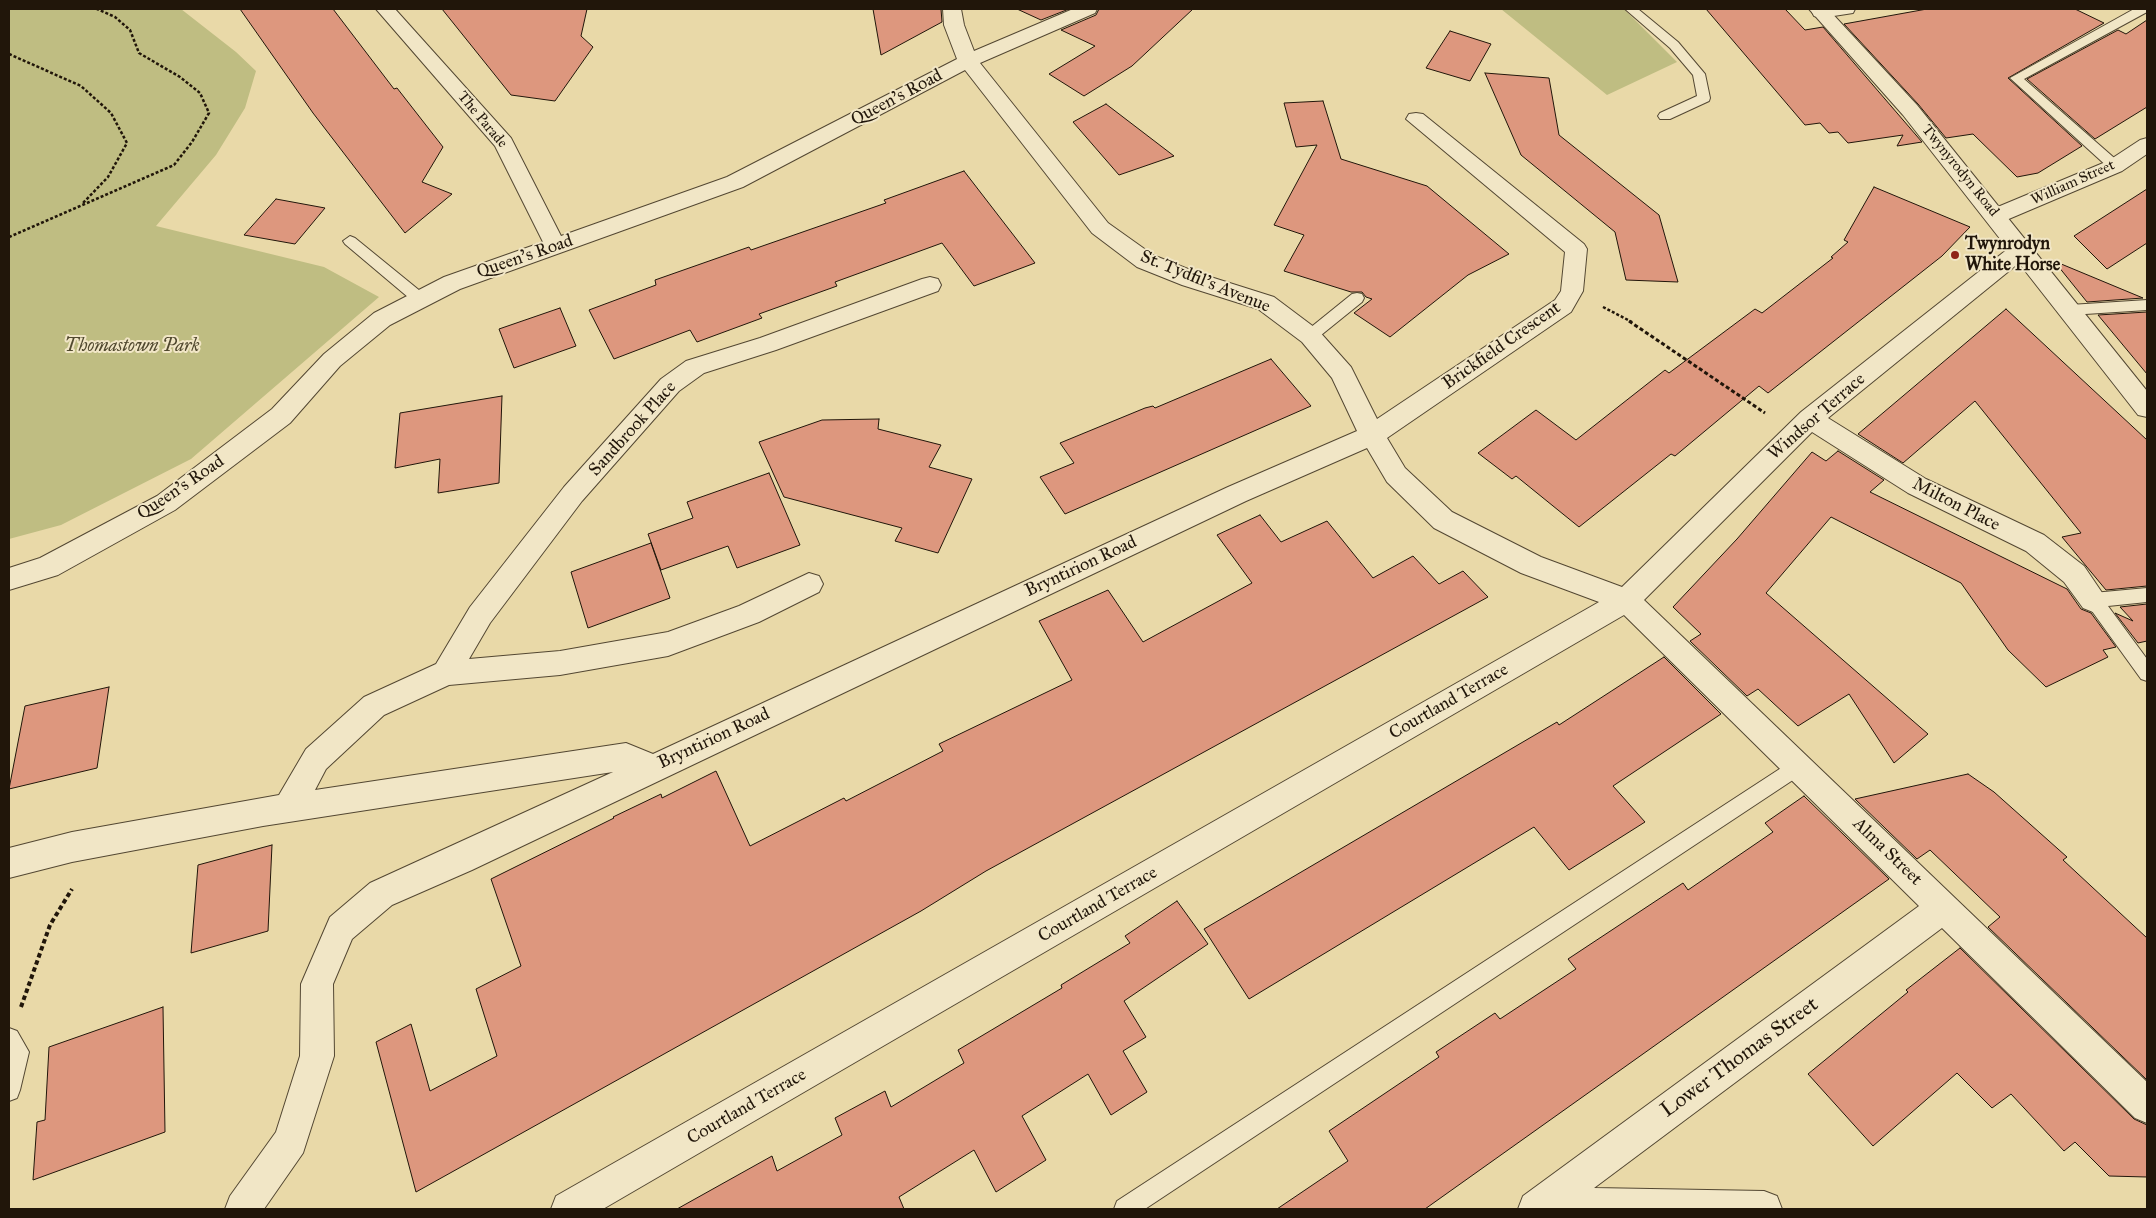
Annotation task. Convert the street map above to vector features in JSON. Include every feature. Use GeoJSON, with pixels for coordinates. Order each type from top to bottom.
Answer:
{"type":"FeatureCollection","features":[{"type":"Feature","properties":{"kind":"street","name":"The Parade"},"geometry":{"type":"LineString","coordinates":[[385,9],[504,143],[556,247]]}},
{"type":"Feature","properties":{"kind":"street","name":"St. Tydfil's Avenue"},"geometry":{"type":"LineString","coordinates":[[952,9],[954,25],[968,61],[1100,228],[1145,261],[1190,280],[1266,304],[1310,336],[1342,372],[1372,435],[1396,475],[1443,520],[1531,565],[1626,600]]}},
{"type":"Feature","properties":{"kind":"street","name":"Queen's Road"},"geometry":{"type":"LineString","coordinates":[[9,579],[48,567],[166,503],[281,416],[332,360],[382,319],[452,283],[735,182],[968,61],[1088,9]]}},
{"type":"Feature","properties":{"kind":"street"},"geometry":{"type":"LineString","coordinates":[[1820,10],[1846,9]]}},
{"type":"Feature","properties":{"kind":"street","name":"Twynyrodyn Road"},"geometry":{"type":"LineString","coordinates":[[1820,10],[1910,110],[2147,408]]}},
{"type":"Feature","properties":{"kind":"street","name":"Brickfield Crescent"},"geometry":{"type":"LineString","coordinates":[[1372,435],[1563,306],[1572,291],[1576,249],[1416,119]]}},
{"type":"Feature","properties":{"kind":"street","name":"William Street"},"geometry":{"type":"LineString","coordinates":[[1996,216],[2115,166],[2147,146]]}},
{"type":"Feature","properties":{"kind":"street","name":"Windsor Terrace"},"geometry":{"type":"LineString","coordinates":[[1626,600],[1802,426],[2022,249]]}},
{"type":"Feature","properties":{"kind":"street","name":"Sandbrook Place"},"geometry":{"type":"LineString","coordinates":[[446,673],[480,615],[561,509],[670,385],[695,367],[777,341],[930,285]]}},
{"type":"Feature","properties":{"kind":"street","name":"Milton Place"},"geometry":{"type":"LineString","coordinates":[[1802,426],[1917,486],[2035,543],[2074,574],[2093,600]]}},
{"type":"Feature","properties":{"kind":"street","name":"Bryntirion Road"},"geometry":{"type":"LineString","coordinates":[[243,1209],[291,1141],[316,1056],[318,984],[341,928],[381,894],[461,860],[652,768],[1236,494],[1372,435]]}},
{"type":"Feature","properties":{"kind":"street"},"geometry":{"type":"LineString","coordinates":[[288,809],[316,759],[374,706],[446,673],[560,663],[668,644],[749,614],[809,584]]}},
{"type":"Feature","properties":{"kind":"street","name":"Alma Street"},"geometry":{"type":"LineString","coordinates":[[1626,600],[2147,1106]]}},
{"type":"Feature","properties":{"kind":"street","name":"Courtland Terrace"},"geometry":{"type":"LineString","coordinates":[[569,1209],[1626,600]]}},
{"type":"Feature","properties":{"kind":"street"},"geometry":{"type":"LineString","coordinates":[[9,863],[102,841],[288,809],[626,757],[652,768]]}},
{"type":"Feature","properties":{"kind":"street","name":"Lower Thomas Street"},"geometry":{"type":"LineString","coordinates":[[1539,1207],[1944,907]]}},
{"type":"Feature","properties":{"kind":"street"},"geometry":{"type":"LineString","coordinates":[[1539,1207],[1764,1209]]}},
{"type":"Feature","properties":{"kind":"lane"},"geometry":{"type":"LineString","coordinates":[[1631,9],[1674,45],[1699,74],[1704,98],[1664,116]]}},
{"type":"Feature","properties":{"kind":"lane"},"geometry":{"type":"LineString","coordinates":[[2115,166],[2016,78],[2143,9]]}},
{"type":"Feature","properties":{"kind":"lane"},"geometry":{"type":"LineString","coordinates":[[350,241],[420,299]]}},
{"type":"Feature","properties":{"kind":"lane"},"geometry":{"type":"LineString","coordinates":[[1310,336],[1357,298]]}},
{"type":"Feature","properties":{"kind":"lane"},"geometry":{"type":"LineString","coordinates":[[2070,310],[2147,305]]}},
{"type":"Feature","properties":{"kind":"lane"},"geometry":{"type":"LineString","coordinates":[[2093,600],[2147,595]]}},
{"type":"Feature","properties":{"kind":"lane"},"geometry":{"type":"LineString","coordinates":[[2093,600],[2147,673]]}},
{"type":"Feature","properties":{"kind":"lane"},"geometry":{"type":"LineString","coordinates":[[1124,1209],[1798,766]]}},
{"type":"Feature","properties":{"kind":"lane"},"geometry":{"type":"LineString","coordinates":[[9,1090],[18,1052],[10,1038]]}},
{"type":"Feature","properties":{"kind":"path"},"geometry":{"type":"LineString","coordinates":[[9,237],[174,165],[192,142],[209,113],[200,93],[180,77],[139,53],[130,30],[115,17],[97,9]]}},
{"type":"Feature","properties":{"kind":"path"},"geometry":{"type":"LineString","coordinates":[[9,54],[81,86],[111,113],[127,143],[108,177],[81,205]]}},
{"type":"Feature","properties":{"kind":"path"},"geometry":{"type":"LineString","coordinates":[[1632,322],[1802,426]]}},
{"type":"Feature","properties":{"kind":"path"},"geometry":{"type":"LineString","coordinates":[[10,1038],[50,925],[102,841]]}},
{"type":"Feature","properties":{"kind":"green space","name":"Thomastown Park"},"geometry":{"type":"Polygon","coordinates":[[[9,9],[181,9],[236,52],[256,71],[245,108],[216,155],[156,226],[324,267],[379,297],[191,459],[61,525],[9,539],[9,9]]]}},
{"type":"Feature","properties":{"kind":"green space"},"geometry":{"type":"Polygon","coordinates":[[[1501,9],[1624,9],[1677,62],[1607,95],[1501,9]]]}},
{"type":"Feature","properties":{"kind":"building"},"geometry":{"type":"Polygon","coordinates":[[[240,9],[333,9],[394,89],[397,88],[443,147],[422,182],[452,194],[405,233],[313,113],[240,9]]]}},
{"type":"Feature","properties":{"kind":"building"},"geometry":{"type":"Polygon","coordinates":[[[442,9],[587,9],[581,36],[593,47],[555,101],[511,95],[442,9]]]}},
{"type":"Feature","properties":{"kind":"building"},"geometry":{"type":"Polygon","coordinates":[[[873,9],[941,9],[942,22],[881,55],[873,9]]]}},
{"type":"Feature","properties":{"kind":"building"},"geometry":{"type":"Polygon","coordinates":[[[1017,9],[1069,9],[1041,20],[1017,9]]]}},
{"type":"Feature","properties":{"kind":"building"},"geometry":{"type":"Polygon","coordinates":[[[1099,9],[1193,9],[1132,66],[1084,96],[1049,74],[1095,46],[1061,30],[1096,15],[1099,9]]]}},
{"type":"Feature","properties":{"kind":"building"},"geometry":{"type":"Polygon","coordinates":[[[1706,9],[1785,9],[1805,30],[1823,27],[1922,142],[1897,146],[1903,135],[1848,143],[1838,132],[1829,133],[1820,123],[1805,125],[1706,9]]]}},
{"type":"Feature","properties":{"kind":"building"},"geometry":{"type":"Polygon","coordinates":[[[1927,9],[2075,9],[2104,23],[2008,78],[2082,146],[2038,173],[2017,177],[1973,134],[1946,138],[1918,104],[1844,24],[1927,9]]]}},
{"type":"Feature","properties":{"kind":"building"},"geometry":{"type":"Polygon","coordinates":[[[2147,20],[2147,107],[2095,139],[2027,79],[2118,30],[2126,34],[2147,20]]]}},
{"type":"Feature","properties":{"kind":"building"},"geometry":{"type":"Polygon","coordinates":[[[1450,31],[1491,44],[1470,81],[1426,68],[1450,31]]]}},
{"type":"Feature","properties":{"kind":"building"},"geometry":{"type":"Polygon","coordinates":[[[1485,73],[1549,78],[1559,135],[1659,215],[1678,282],[1626,280],[1615,232],[1521,155],[1485,73]]]}},
{"type":"Feature","properties":{"kind":"building"},"geometry":{"type":"Polygon","coordinates":[[[1323,101],[1341,159],[1427,186],[1509,254],[1468,275],[1390,337],[1354,313],[1372,299],[1366,297],[1362,292],[1351,292],[1284,271],[1304,235],[1274,225],[1317,145],[1296,147],[1284,103],[1323,101]]]}},
{"type":"Feature","properties":{"kind":"building"},"geometry":{"type":"Polygon","coordinates":[[[1106,104],[1174,156],[1119,175],[1073,122],[1106,104]]]}},
{"type":"Feature","properties":{"kind":"building"},"geometry":{"type":"Polygon","coordinates":[[[964,171],[1035,263],[974,286],[942,243],[835,282],[837,286],[759,314],[762,318],[697,342],[690,330],[614,359],[589,310],[656,285],[655,280],[749,247],[751,250],[886,203],[884,200],[964,171]]]}},
{"type":"Feature","properties":{"kind":"building"},"geometry":{"type":"Polygon","coordinates":[[[1874,187],[1970,227],[1942,256],[1768,393],[1759,386],[1675,456],[1671,454],[1579,527],[1516,476],[1512,479],[1478,453],[1536,410],[1576,440],[1665,370],[1669,373],[1755,309],[1762,313],[1833,258],[1831,257],[1848,242],[1844,240],[1874,187]]]}},
{"type":"Feature","properties":{"kind":"building"},"geometry":{"type":"Polygon","coordinates":[[[2147,189],[2147,243],[2107,269],[2074,236],[2147,189]]]}},
{"type":"Feature","properties":{"kind":"building"},"geometry":{"type":"Polygon","coordinates":[[[276,199],[325,208],[295,244],[244,235],[276,199]]]}},
{"type":"Feature","properties":{"kind":"building"},"geometry":{"type":"Polygon","coordinates":[[[2054,261],[2143,298],[2087,302],[2054,261]]]}},
{"type":"Feature","properties":{"kind":"building"},"geometry":{"type":"Polygon","coordinates":[[[560,308],[576,346],[514,368],[499,329],[560,308]]]}},
{"type":"Feature","properties":{"kind":"building"},"geometry":{"type":"Polygon","coordinates":[[[2006,309],[2147,440],[2147,586],[2106,590],[2062,537],[2081,533],[1975,401],[1903,463],[1858,434],[2006,309]]]}},
{"type":"Feature","properties":{"kind":"building"},"geometry":{"type":"Polygon","coordinates":[[[2147,312],[2147,374],[2098,315],[2147,312]]]}},
{"type":"Feature","properties":{"kind":"building"},"geometry":{"type":"Polygon","coordinates":[[[1271,359],[1311,406],[1065,514],[1040,477],[1074,463],[1060,443],[1145,408],[1153,406],[1155,408],[1271,359]]]}},
{"type":"Feature","properties":{"kind":"building"},"geometry":{"type":"Polygon","coordinates":[[[502,396],[499,483],[438,493],[440,459],[395,468],[400,413],[502,396]]]}},
{"type":"Feature","properties":{"kind":"building"},"geometry":{"type":"Polygon","coordinates":[[[879,419],[878,429],[941,445],[929,467],[972,479],[938,553],[895,541],[902,528],[784,497],[759,442],[822,420],[879,419]]]}},
{"type":"Feature","properties":{"kind":"building"},"geometry":{"type":"Polygon","coordinates":[[[1838,451],[1884,480],[1870,492],[2067,589],[2081,609],[2091,613],[2116,647],[2103,650],[2108,657],[2046,687],[2008,650],[1961,583],[1831,517],[1766,593],[1928,734],[1894,763],[1849,694],[1798,726],[1758,689],[1747,696],[1690,641],[1701,634],[1673,607],[1737,539],[1812,452],[1826,461],[1838,451]]]}},
{"type":"Feature","properties":{"kind":"building"},"geometry":{"type":"Polygon","coordinates":[[[769,473],[800,545],[737,568],[728,546],[661,570],[648,534],[693,518],[687,502],[769,473]]]}},
{"type":"Feature","properties":{"kind":"building"},"geometry":{"type":"Polygon","coordinates":[[[1260,515],[1281,542],[1327,521],[1373,578],[1413,556],[1439,584],[1463,571],[1488,597],[986,871],[921,911],[416,1192],[376,1042],[411,1024],[430,1091],[497,1056],[476,989],[521,966],[491,879],[613,817],[661,794],[662,798],[716,771],[750,846],[844,798],[846,801],[943,751],[939,744],[1072,680],[1039,621],[1108,590],[1143,642],[1252,583],[1217,535],[1260,515]]]}},
{"type":"Feature","properties":{"kind":"building"},"geometry":{"type":"Polygon","coordinates":[[[651,543],[670,598],[588,628],[571,572],[651,543]]]}},
{"type":"Feature","properties":{"kind":"building"},"geometry":{"type":"Polygon","coordinates":[[[2147,604],[2147,641],[2138,643],[2115,613],[2133,621],[2120,607],[2147,604]]]}},
{"type":"Feature","properties":{"kind":"building"},"geometry":{"type":"Polygon","coordinates":[[[1664,657],[1721,714],[1613,786],[1645,822],[1569,870],[1534,827],[1249,999],[1204,929],[1557,722],[1559,725],[1664,657]]]}},
{"type":"Feature","properties":{"kind":"building"},"geometry":{"type":"Polygon","coordinates":[[[109,687],[97,768],[9,789],[25,706],[109,687]]]}},
{"type":"Feature","properties":{"kind":"building"},"geometry":{"type":"Polygon","coordinates":[[[1968,774],[1994,792],[2067,857],[2063,860],[2147,938],[2147,1080],[1988,927],[2000,917],[1930,850],[1917,859],[1855,799],[1968,774]]]}},
{"type":"Feature","properties":{"kind":"building"},"geometry":{"type":"Polygon","coordinates":[[[1804,796],[1889,879],[1425,1209],[1277,1209],[1348,1161],[1329,1131],[1439,1057],[1436,1052],[1495,1013],[1500,1019],[1576,969],[1568,959],[1683,883],[1688,890],[1773,832],[1765,823],[1804,796]]]}},
{"type":"Feature","properties":{"kind":"building"},"geometry":{"type":"Polygon","coordinates":[[[272,845],[268,931],[191,953],[198,865],[272,845]]]}},
{"type":"Feature","properties":{"kind":"building"},"geometry":{"type":"Polygon","coordinates":[[[1177,901],[1208,944],[1124,1001],[1146,1037],[1123,1051],[1147,1092],[1111,1115],[1088,1074],[1022,1116],[1046,1160],[996,1192],[974,1150],[899,1197],[904,1209],[677,1209],[772,1156],[777,1171],[842,1135],[835,1118],[885,1091],[891,1107],[964,1063],[958,1050],[1062,988],[1061,985],[1130,943],[1125,936],[1177,901]]]}},
{"type":"Feature","properties":{"kind":"building"},"geometry":{"type":"Polygon","coordinates":[[[1960,948],[2134,1119],[2147,1125],[2147,1177],[2109,1176],[2075,1142],[2064,1151],[2011,1094],[1992,1108],[1957,1073],[1873,1146],[1808,1074],[1908,992],[1906,990],[1960,948]]]}},
{"type":"Feature","properties":{"kind":"building"},"geometry":{"type":"Polygon","coordinates":[[[163,1007],[165,1132],[33,1180],[37,1122],[45,1120],[49,1047],[163,1007]]]}},
{"type":"Feature","properties":{"kind":"place","name":"Twynrodyn White Horse"},"geometry":{"type":"Point","coordinates":[1955,255]}}]}
